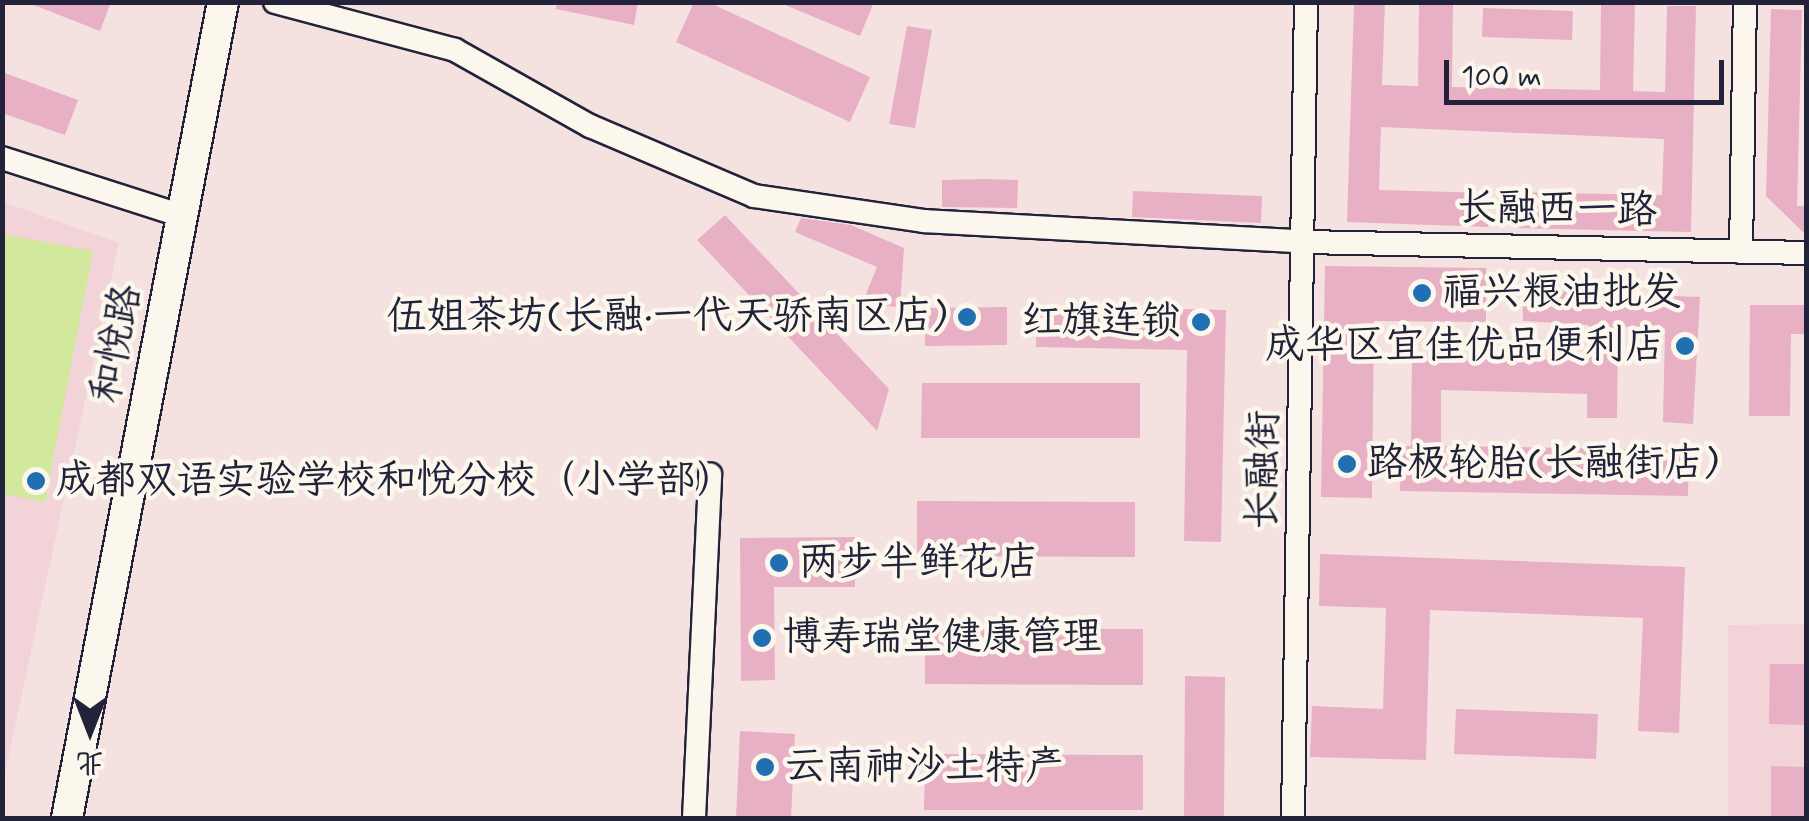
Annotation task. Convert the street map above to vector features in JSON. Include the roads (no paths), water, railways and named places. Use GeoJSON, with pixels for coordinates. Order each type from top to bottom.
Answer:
{"type":"FeatureCollection","features":[{"type":"Feature","properties":{"kind":"street","name":"和悦路"},"geometry":{"type":"LineString","coordinates":[[68,818],[223,2]]}},
{"type":"Feature","properties":{"kind":"street","name":"长融西一路"},"geometry":{"type":"LineString","coordinates":[[275,2],[455,50],[590,126],[754,196],[924,221],[1306,242],[1806,253]]}},
{"type":"Feature","properties":{"kind":"street","name":"长融街"},"geometry":{"type":"LineString","coordinates":[[1293,818],[1306,242],[1306,2]]}},
{"type":"Feature","properties":{"kind":"street"},"geometry":{"type":"LineString","coordinates":[[1741,252],[1745,2]]}},
{"type":"Feature","properties":{"kind":"street"},"geometry":{"type":"LineString","coordinates":[[2,158],[183,216]]}},
{"type":"Feature","properties":{"kind":"street"},"geometry":{"type":"LineString","coordinates":[[694,818],[710,474]]}},
{"type":"Feature","properties":{"kind":"place","name":"福兴粮油批发"},"geometry":{"type":"Point","coordinates":[1422,293]}},
{"type":"Feature","properties":{"kind":"place","name":"伍姐茶坊(长融·一代天骄南区店)"},"geometry":{"type":"Point","coordinates":[967,317]}},
{"type":"Feature","properties":{"kind":"place","name":"红旗连锁"},"geometry":{"type":"Point","coordinates":[1201,322]}},
{"type":"Feature","properties":{"kind":"place","name":"成华区宜佳优品便利店"},"geometry":{"type":"Point","coordinates":[1685,346]}},
{"type":"Feature","properties":{"kind":"place","name":"路极轮胎(长融街店)"},"geometry":{"type":"Point","coordinates":[1347,464]}},
{"type":"Feature","properties":{"kind":"place","name":"成都双语实验学校和悦分校（小学部）"},"geometry":{"type":"Point","coordinates":[36,481]}},
{"type":"Feature","properties":{"kind":"place","name":"两步半鲜花店"},"geometry":{"type":"Point","coordinates":[779,563]}},
{"type":"Feature","properties":{"kind":"place","name":"博寿瑞堂健康管理"},"geometry":{"type":"Point","coordinates":[762,638]}},
{"type":"Feature","properties":{"kind":"place","name":"云南神沙土特产"},"geometry":{"type":"Point","coordinates":[765,767]}}]}
